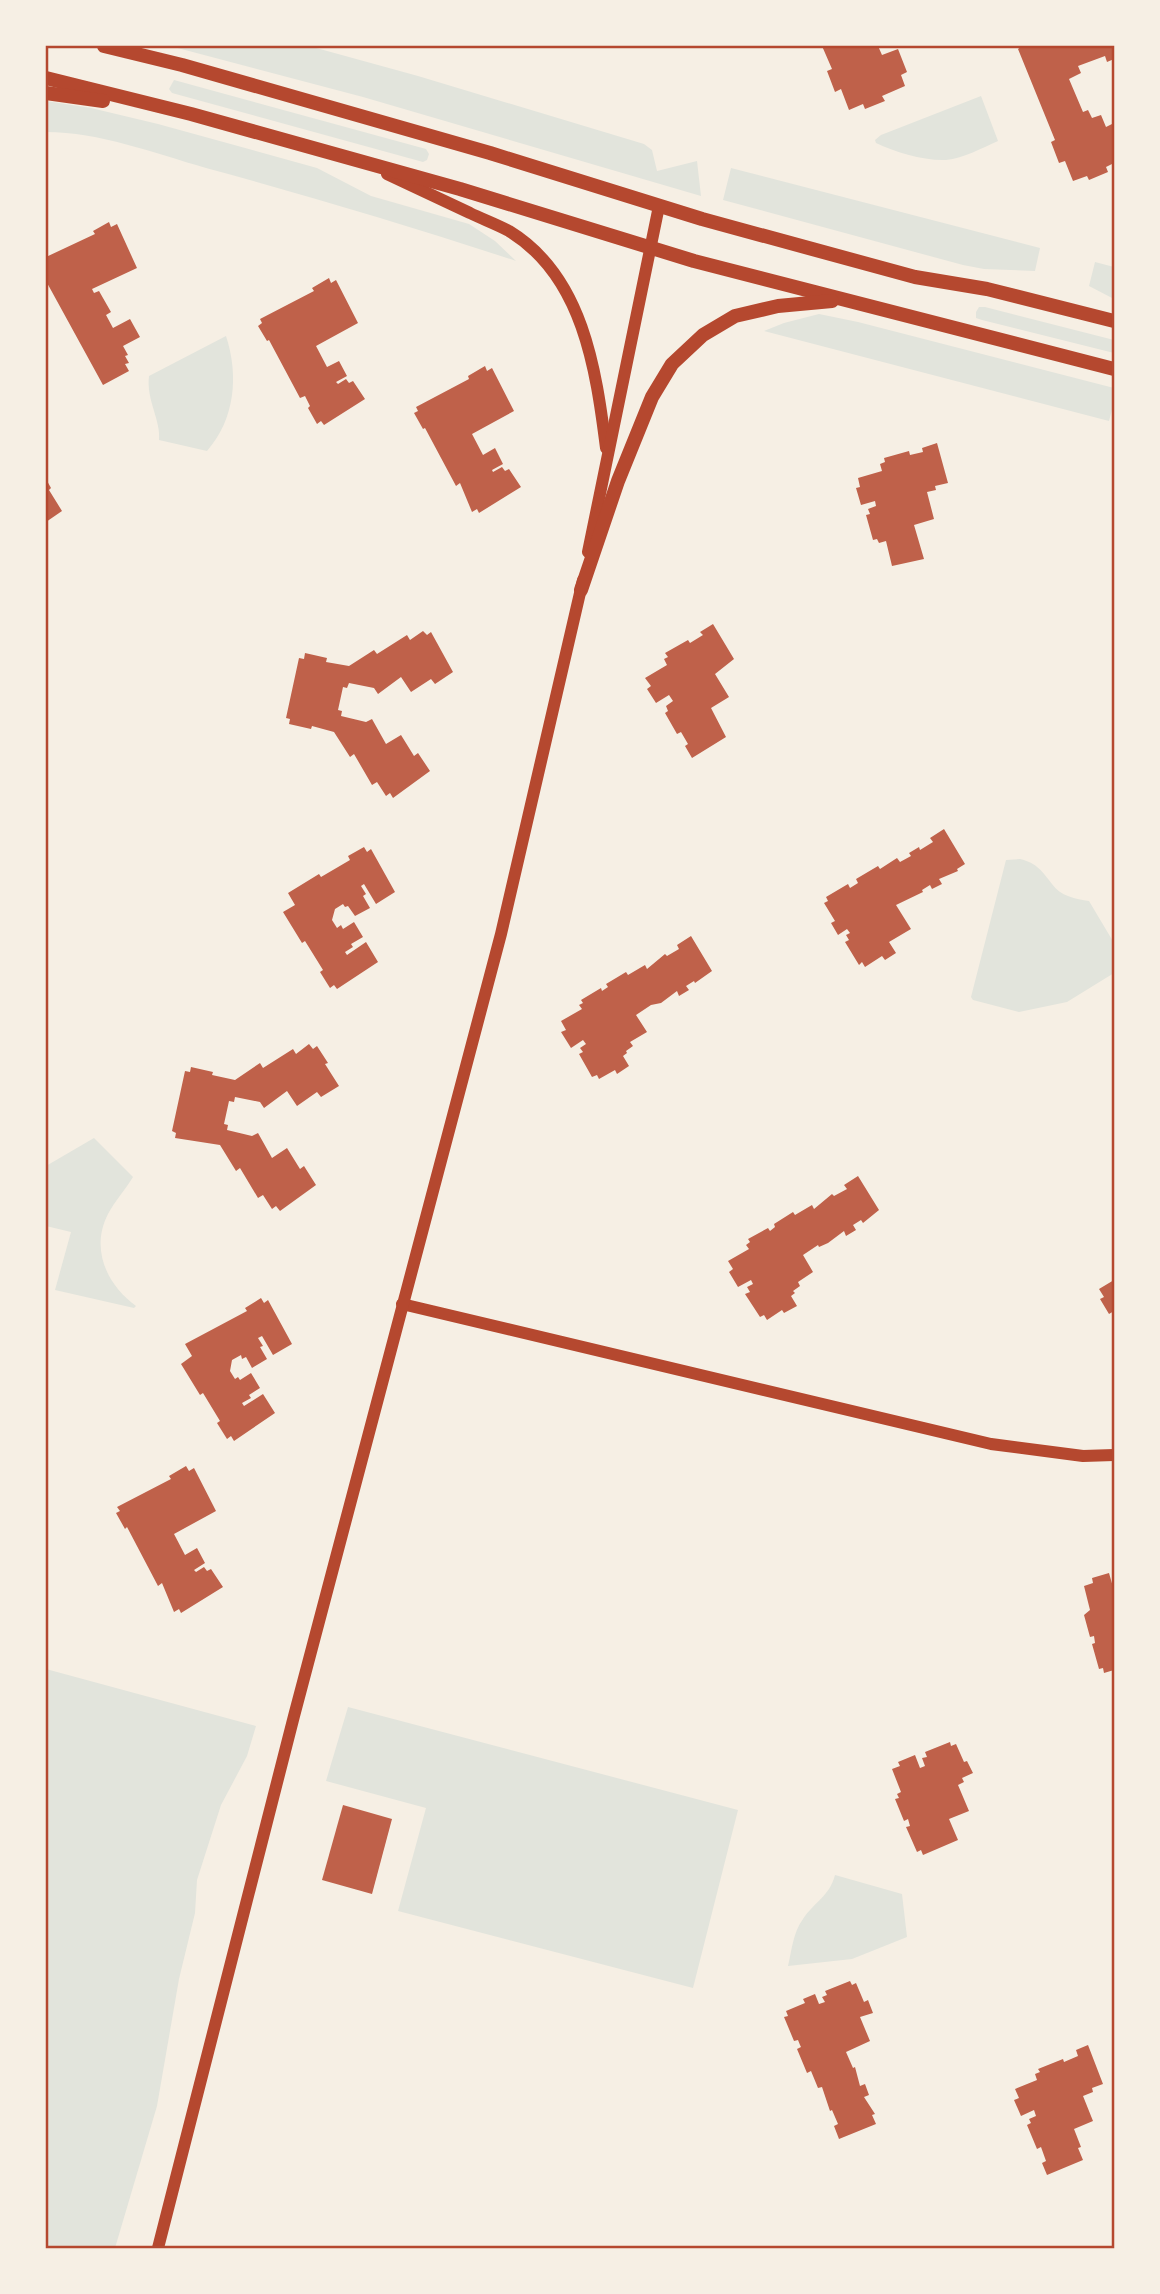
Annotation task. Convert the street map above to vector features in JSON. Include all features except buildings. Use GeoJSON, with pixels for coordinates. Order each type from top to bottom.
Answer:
{"type":"FeatureCollection","features":[{"type":"Feature","properties":{"kind":"main road"},"geometry":{"type":"LineString","coordinates":[[104,46],[182,65]]}},
{"type":"Feature","properties":{"kind":"main road"},"geometry":{"type":"LineString","coordinates":[[124,46],[490,153],[659,206],[915,277],[987,289],[1115,321]]}},
{"type":"Feature","properties":{"kind":"main road"},"geometry":{"type":"LineString","coordinates":[[46,78],[191,114],[460,188],[649,246],[844,300],[1115,369]]}},
{"type":"Feature","properties":{"kind":"main road"},"geometry":{"type":"LineString","coordinates":[[46,93],[191,114]]}},
{"type":"Feature","properties":{"kind":"main road"},"geometry":{"type":"LineString","coordinates":[[581,590],[618,481],[652,397],[672,364],[703,335],[735,316],[778,306],[844,300]]}},
{"type":"Feature","properties":{"kind":"street"},"geometry":{"type":"LineString","coordinates":[[362,161],[509,232],[544,259],[570,297],[580,323],[600,395],[607,459]]}},
{"type":"Feature","properties":{"kind":"street"},"geometry":{"type":"LineString","coordinates":[[158,2249],[293,1716],[501,934],[581,590],[659,206]]}},
{"type":"Feature","properties":{"kind":"street"},"geometry":{"type":"LineString","coordinates":[[402,1304],[967,1439],[1060,1454],[1115,1455]]}},
{"type":"Feature","properties":{"kind":"shaded area"},"geometry":{"type":"Polygon","coordinates":[[[170,46],[309,46],[418,76],[644,144],[652,150],[657,171],[697,161],[701,196],[363,97],[170,46]]]}},
{"type":"Feature","properties":{"kind":"shaded area"},"geometry":{"type":"Polygon","coordinates":[[[174,80],[426,149],[429,154],[423,162],[172,93],[169,89],[174,80]]]}},
{"type":"Feature","properties":{"kind":"shaded area"},"geometry":{"type":"Polygon","coordinates":[[[981,96],[998,141],[979,150],[953,159],[937,160],[892,150],[876,143],[875,140],[881,135],[981,96]]]}},
{"type":"Feature","properties":{"kind":"shaded area"},"geometry":{"type":"Polygon","coordinates":[[[46,101],[91,108],[158,124],[317,168],[371,196],[469,224],[495,241],[516,261],[361,212],[126,144],[46,132],[46,101]]]}},
{"type":"Feature","properties":{"kind":"shaded area"},"geometry":{"type":"Polygon","coordinates":[[[731,168],[1040,248],[1035,271],[984,269],[963,265],[723,200],[731,168]]]}},
{"type":"Feature","properties":{"kind":"shaded area"},"geometry":{"type":"Polygon","coordinates":[[[1095,262],[1114,267],[1114,299],[1089,286],[1095,262]]]}},
{"type":"Feature","properties":{"kind":"shaded area"},"geometry":{"type":"Polygon","coordinates":[[[979,307],[1114,340],[1114,353],[976,318],[979,307]]]}},
{"type":"Feature","properties":{"kind":"shaded area"},"geometry":{"type":"Polygon","coordinates":[[[819,314],[1114,388],[1109,421],[764,331],[819,314]]]}},
{"type":"Feature","properties":{"kind":"shaded area"},"geometry":{"type":"Polygon","coordinates":[[[226,336],[232,366],[232,396],[224,425],[216,439],[207,451],[159,440],[149,376],[226,336]]]}},
{"type":"Feature","properties":{"kind":"shaded area"},"geometry":{"type":"Polygon","coordinates":[[[1020,859],[1039,868],[1059,891],[1089,901],[1114,943],[1114,973],[1067,1002],[1019,1012],[973,1000],[971,997],[1006,860],[1020,859]]]}},
{"type":"Feature","properties":{"kind":"shaded area"},"geometry":{"type":"Polygon","coordinates":[[[94,1138],[133,1177],[108,1214],[103,1227],[101,1253],[110,1277],[117,1288],[136,1306],[134,1308],[55,1290],[71,1232],[46,1226],[46,1166],[94,1138]]]}},
{"type":"Feature","properties":{"kind":"shaded area"},"geometry":{"type":"Polygon","coordinates":[[[46,1669],[256,1726],[247,1756],[221,1805],[197,1880],[195,1913],[179,1979],[157,2106],[115,2248],[46,2248],[46,1669]]]}},
{"type":"Feature","properties":{"kind":"shaded area"},"geometry":{"type":"Polygon","coordinates":[[[348,1707],[738,1810],[693,1988],[398,1911],[426,1808],[326,1781],[348,1707]]]}},
{"type":"Feature","properties":{"kind":"shaded area"},"geometry":{"type":"Polygon","coordinates":[[[835,1875],[902,1894],[907,1937],[852,1959],[788,1966],[800,1924],[829,1889],[835,1875]]]}}]}
